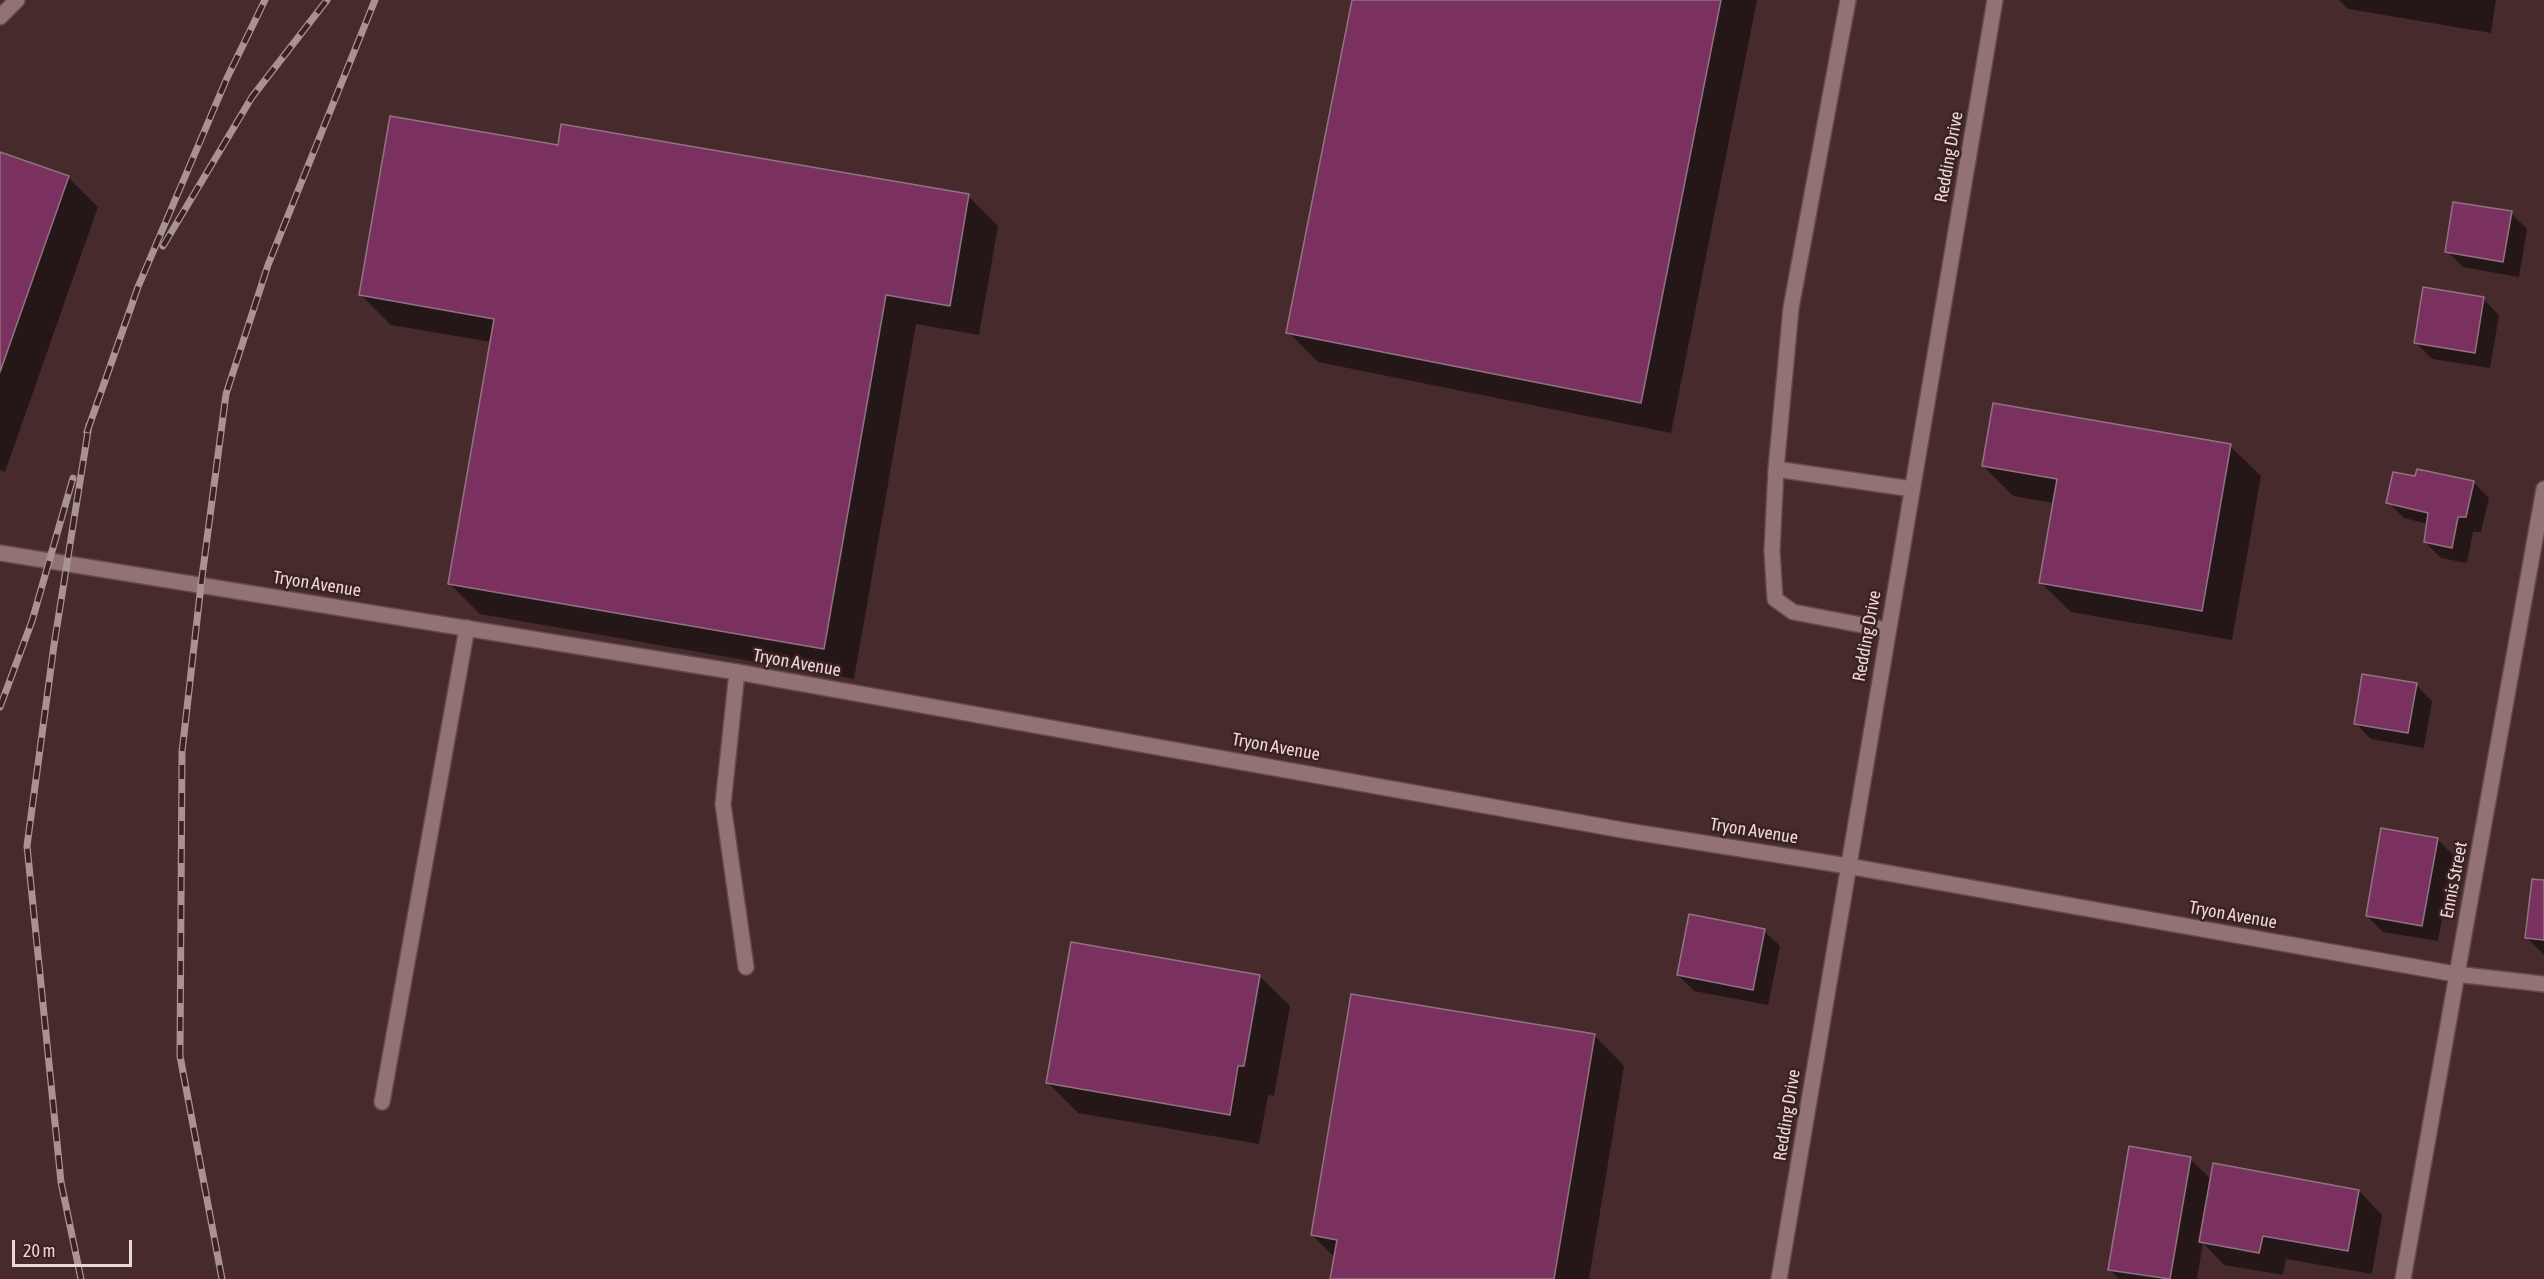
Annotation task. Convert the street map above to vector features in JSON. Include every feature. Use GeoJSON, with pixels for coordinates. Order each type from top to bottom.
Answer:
{"type":"FeatureCollection","features":[{"type":"Feature","properties":{"kind":"street"},"geometry":{"type":"LineString","coordinates":[[0,17],[17,0]]}},
{"type":"Feature","properties":{"kind":"street"},"geometry":{"type":"LineString","coordinates":[[1848,0],[1791,308],[1776,469],[1772,551],[1775,599],[1792,612],[1888,630]]}},
{"type":"Feature","properties":{"kind":"street","name":"Redding Drive"},"geometry":{"type":"LineString","coordinates":[[1779,1279],[1995,0]]}},
{"type":"Feature","properties":{"kind":"street"},"geometry":{"type":"LineString","coordinates":[[1776,469],[1912,489]]}},
{"type":"Feature","properties":{"kind":"street","name":"Ennis Street"},"geometry":{"type":"LineString","coordinates":[[2403,1279],[2455,975],[2494,774],[2544,489]]}},
{"type":"Feature","properties":{"kind":"street","name":"Tryon Avenue"},"geometry":{"type":"LineString","coordinates":[[0,553],[737,672],[1628,831],[1848,866],[2455,975],[2544,984]]}},
{"type":"Feature","properties":{"kind":"street"},"geometry":{"type":"LineString","coordinates":[[382,1102],[467,628]]}},
{"type":"Feature","properties":{"kind":"street"},"geometry":{"type":"LineString","coordinates":[[737,672],[723,804],[746,967]]}},
{"type":"Feature","properties":{"kind":"building"},"geometry":{"type":"Polygon","coordinates":[[[1352,0],[1721,0],[1641,403],[1286,333],[1352,0]]]}},
{"type":"Feature","properties":{"kind":"building"},"geometry":{"type":"Polygon","coordinates":[[[390,116],[558,145],[561,124],[969,194],[950,306],[886,295],[824,649],[448,584],[494,319],[359,295],[390,116]]]}},
{"type":"Feature","properties":{"kind":"building"},"geometry":{"type":"Polygon","coordinates":[[[0,152],[69,176],[0,372],[0,152]]]}},
{"type":"Feature","properties":{"kind":"building"},"geometry":{"type":"Polygon","coordinates":[[[2453,202],[2512,211],[2503,262],[2445,252],[2453,202]]]}},
{"type":"Feature","properties":{"kind":"building"},"geometry":{"type":"Polygon","coordinates":[[[2423,287],[2484,297],[2475,353],[2414,343],[2423,287]]]}},
{"type":"Feature","properties":{"kind":"building"},"geometry":{"type":"Polygon","coordinates":[[[1993,403],[2231,444],[2202,611],[2039,583],[2057,479],[1982,466],[1993,403]]]}},
{"type":"Feature","properties":{"kind":"building"},"geometry":{"type":"Polygon","coordinates":[[[2417,469],[2474,481],[2466,517],[2458,517],[2452,548],[2424,542],[2428,513],[2386,503],[2393,472],[2415,476],[2417,469]]]}},
{"type":"Feature","properties":{"kind":"building"},"geometry":{"type":"Polygon","coordinates":[[[2362,674],[2417,683],[2408,733],[2354,724],[2362,674]]]}},
{"type":"Feature","properties":{"kind":"building"},"geometry":{"type":"Polygon","coordinates":[[[2381,828],[2438,838],[2422,926],[2366,916],[2381,828]]]}},
{"type":"Feature","properties":{"kind":"building"},"geometry":{"type":"Polygon","coordinates":[[[2532,879],[2544,880],[2544,940],[2525,938],[2532,879]]]}},
{"type":"Feature","properties":{"kind":"building"},"geometry":{"type":"Polygon","coordinates":[[[1689,914],[1765,929],[1753,990],[1677,975],[1689,914]]]}},
{"type":"Feature","properties":{"kind":"building"},"geometry":{"type":"Polygon","coordinates":[[[1071,942],[1260,975],[1244,1066],[1238,1066],[1230,1115],[1046,1083],[1071,942]]]}},
{"type":"Feature","properties":{"kind":"building"},"geometry":{"type":"Polygon","coordinates":[[[1351,994],[1595,1034],[1554,1279],[1330,1279],[1337,1240],[1311,1235],[1351,994]]]}},
{"type":"Feature","properties":{"kind":"building"},"geometry":{"type":"Polygon","coordinates":[[[2129,1146],[2191,1157],[2170,1279],[2108,1270],[2129,1146]]]}},
{"type":"Feature","properties":{"kind":"building"},"geometry":{"type":"Polygon","coordinates":[[[2213,1163],[2359,1190],[2348,1251],[2263,1236],[2259,1253],[2199,1242],[2213,1163]]]}},
{"type":"Feature","properties":{"kind":"railway"},"geometry":{"type":"LineString","coordinates":[[87,432],[138,287],[227,78],[265,0]]}},
{"type":"Feature","properties":{"kind":"railway"},"geometry":{"type":"LineString","coordinates":[[163,246],[252,97],[327,0]]}},
{"type":"Feature","properties":{"kind":"railway"},"geometry":{"type":"LineString","coordinates":[[222,1279],[180,1056],[182,752],[201,585],[226,394],[268,265],[375,0]]}},
{"type":"Feature","properties":{"kind":"railway"},"geometry":{"type":"LineString","coordinates":[[81,1279],[61,1182],[27,846],[54,645],[89,425]]}},
{"type":"Feature","properties":{"kind":"railway"},"geometry":{"type":"LineString","coordinates":[[0,707],[32,621],[73,478]]}}]}
